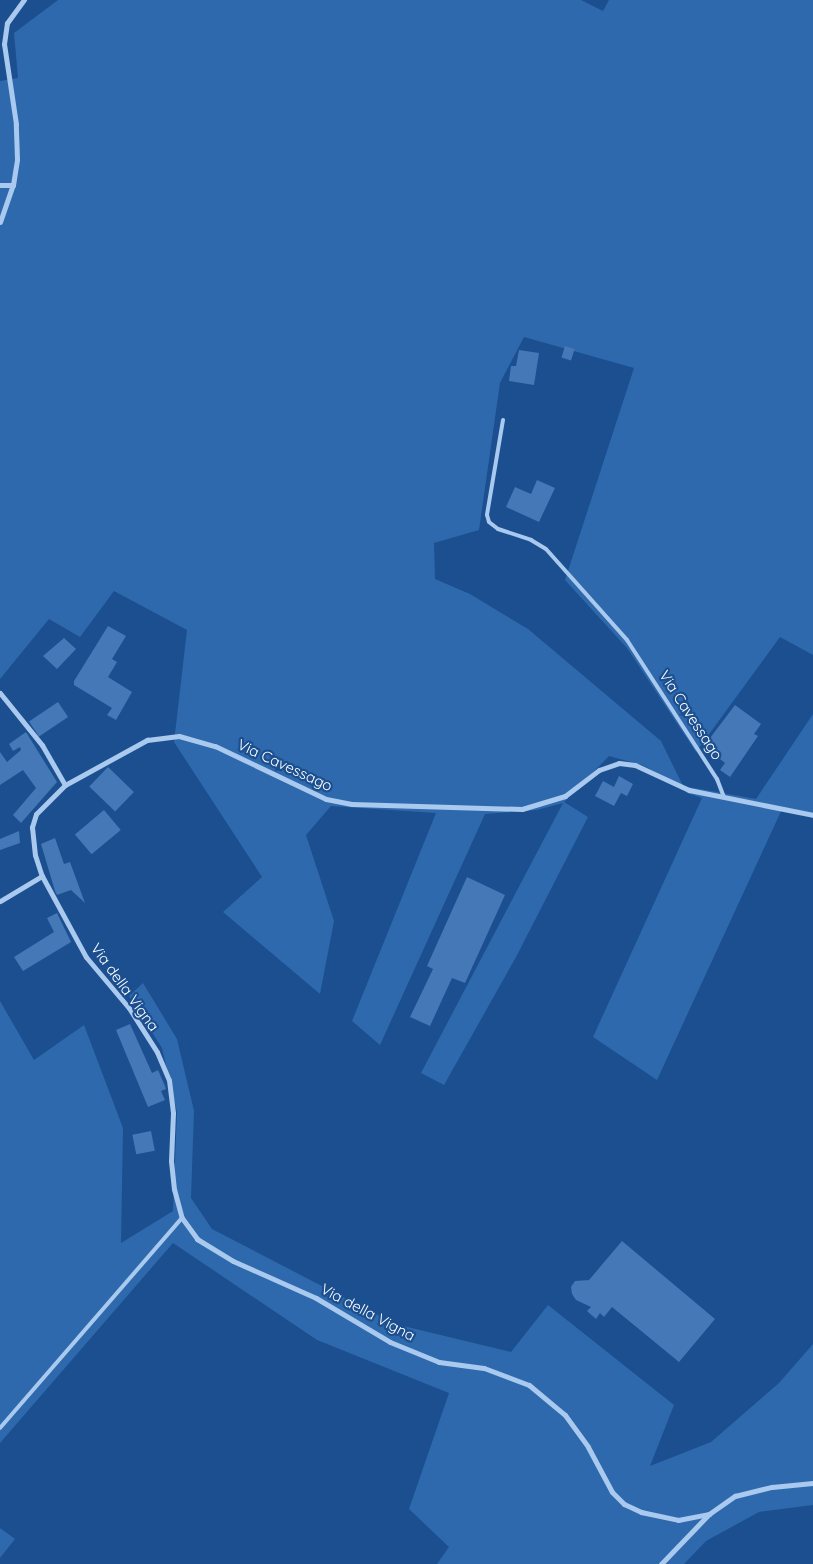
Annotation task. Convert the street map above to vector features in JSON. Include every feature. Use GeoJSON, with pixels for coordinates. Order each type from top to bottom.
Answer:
{"type":"FeatureCollection","features":[{"type":"Feature","properties":{"kind":"street"},"geometry":{"type":"LineString","coordinates":[[0,222],[13,185],[17,159],[16,124],[4,44],[7,23],[24,0]]}},
{"type":"Feature","properties":{"kind":"street"},"geometry":{"type":"LineString","coordinates":[[0,185],[13,185]]}},
{"type":"Feature","properties":{"kind":"street"},"geometry":{"type":"LineString","coordinates":[[0,693],[42,745],[65,785]]}},
{"type":"Feature","properties":{"kind":"street","name":"Via Cavessago"},"geometry":{"type":"LineString","coordinates":[[42,876],[35,855],[32,827],[36,814],[65,785],[147,740],[180,736],[215,746],[326,799],[352,804],[522,809],[565,796],[599,770],[619,764],[635,765],[681,788],[813,815]]}},
{"type":"Feature","properties":{"kind":"street"},"geometry":{"type":"LineString","coordinates":[[0,900],[42,876]]}},
{"type":"Feature","properties":{"kind":"street","name":"Via della Vigna"},"geometry":{"type":"LineString","coordinates":[[42,876],[86,956],[129,1008],[157,1052],[169,1080],[173,1113],[171,1161],[174,1189],[182,1218],[197,1239],[234,1261],[316,1298],[390,1342],[439,1362],[484,1368],[529,1385],[565,1415],[588,1447],[612,1492],[624,1504],[640,1512],[678,1520],[709,1514]]}},
{"type":"Feature","properties":{"kind":"street"},"geometry":{"type":"LineString","coordinates":[[661,1564],[709,1514],[735,1496],[772,1487],[813,1483]]}},
{"type":"Feature","properties":{"kind":"lane","name":"Via Cavessago"},"geometry":{"type":"LineString","coordinates":[[503,420],[486,515],[489,522],[498,529],[531,540],[546,549],[627,640],[717,779],[724,798]]}},
{"type":"Feature","properties":{"kind":"lane"},"geometry":{"type":"LineString","coordinates":[[0,1428],[182,1218]]}},
{"type":"Feature","properties":{"kind":"shaded area"},"geometry":{"type":"Polygon","coordinates":[[[58,0],[581,0],[603,11],[609,0],[813,0],[813,655],[780,637],[696,752],[627,648],[565,580],[634,368],[524,337],[500,383],[479,530],[434,543],[435,579],[470,594],[528,629],[661,741],[683,786],[642,765],[609,756],[564,802],[588,817],[516,957],[444,1085],[421,1073],[563,803],[537,810],[485,814],[380,1045],[352,1021],[436,813],[331,806],[306,835],[334,921],[320,994],[223,912],[262,877],[174,742],[187,630],[114,591],[80,637],[49,619],[0,679],[0,81],[18,78],[14,33],[58,0]]]}},
{"type":"Feature","properties":{"kind":"shaded area"},"geometry":{"type":"Polygon","coordinates":[[[813,714],[813,816],[783,807],[657,1080],[593,1037],[702,798],[687,793],[683,786],[756,799],[813,714]]]}},
{"type":"Feature","properties":{"kind":"shaded area"},"geometry":{"type":"Polygon","coordinates":[[[143,983],[177,1039],[194,1111],[191,1198],[212,1229],[395,1324],[511,1352],[548,1305],[674,1405],[650,1466],[711,1442],[779,1383],[813,1344],[813,1505],[759,1512],[706,1541],[684,1564],[437,1564],[449,1547],[409,1509],[449,1393],[317,1340],[173,1243],[0,1443],[0,1001],[34,1060],[84,1025],[123,1128],[121,1243],[173,1211],[177,1112],[162,1048],[129,996],[143,983]]]}},
{"type":"Feature","properties":{"kind":"shaded area"},"geometry":{"type":"Polygon","coordinates":[[[0,1528],[15,1539],[0,1558],[0,1528]]]}},
{"type":"Feature","properties":{"kind":"building"},"geometry":{"type":"Polygon","coordinates":[[[565,346],[575,349],[571,360],[561,357],[565,346]]]}},
{"type":"Feature","properties":{"kind":"building"},"geometry":{"type":"Polygon","coordinates":[[[519,350],[539,353],[534,385],[509,381],[511,366],[516,366],[519,350]]]}},
{"type":"Feature","properties":{"kind":"building"},"geometry":{"type":"Polygon","coordinates":[[[537,480],[555,488],[539,522],[506,507],[515,487],[531,494],[537,480]]]}},
{"type":"Feature","properties":{"kind":"building"},"geometry":{"type":"Polygon","coordinates":[[[108,626],[126,636],[112,659],[117,662],[108,677],[132,692],[116,720],[107,715],[112,708],[74,685],[74,681],[108,626]]]}},
{"type":"Feature","properties":{"kind":"building"},"geometry":{"type":"Polygon","coordinates":[[[64,638],[76,649],[57,669],[43,656],[64,638]]]}},
{"type":"Feature","properties":{"kind":"building"},"geometry":{"type":"Polygon","coordinates":[[[58,702],[68,717],[39,736],[29,722],[58,702]]]}},
{"type":"Feature","properties":{"kind":"building"},"geometry":{"type":"Polygon","coordinates":[[[735,705],[761,724],[754,734],[758,736],[730,777],[720,770],[725,763],[704,746],[735,705]]]}},
{"type":"Feature","properties":{"kind":"building"},"geometry":{"type":"Polygon","coordinates":[[[26,732],[57,782],[21,823],[13,815],[36,788],[23,770],[0,785],[0,752],[7,762],[21,750],[20,747],[13,751],[9,744],[26,732]]]}},
{"type":"Feature","properties":{"kind":"building"},"geometry":{"type":"Polygon","coordinates":[[[108,767],[134,792],[115,811],[89,786],[108,767]]]}},
{"type":"Feature","properties":{"kind":"building"},"geometry":{"type":"Polygon","coordinates":[[[619,776],[633,784],[627,796],[621,793],[614,806],[595,796],[603,781],[614,787],[619,776]]]}},
{"type":"Feature","properties":{"kind":"building"},"geometry":{"type":"Polygon","coordinates":[[[104,810],[121,830],[92,854],[75,834],[104,810]]]}},
{"type":"Feature","properties":{"kind":"building"},"geometry":{"type":"Polygon","coordinates":[[[19,831],[20,843],[0,850],[0,839],[19,831]]]}},
{"type":"Feature","properties":{"kind":"building"},"geometry":{"type":"Polygon","coordinates":[[[55,838],[64,864],[70,862],[85,903],[71,890],[57,895],[55,891],[41,844],[55,838]]]}},
{"type":"Feature","properties":{"kind":"building"},"geometry":{"type":"Polygon","coordinates":[[[467,877],[505,895],[465,983],[452,978],[430,1026],[410,1017],[433,969],[427,966],[467,877]]]}},
{"type":"Feature","properties":{"kind":"building"},"geometry":{"type":"Polygon","coordinates":[[[57,913],[71,942],[23,971],[14,957],[54,932],[47,918],[57,913]]]}},
{"type":"Feature","properties":{"kind":"building"},"geometry":{"type":"Polygon","coordinates":[[[130,1024],[152,1073],[158,1070],[166,1089],[161,1091],[165,1100],[148,1107],[116,1030],[130,1024]]]}},
{"type":"Feature","properties":{"kind":"building"},"geometry":{"type":"Polygon","coordinates":[[[151,1131],[155,1151],[136,1154],[132,1135],[151,1131]]]}},
{"type":"Feature","properties":{"kind":"building"},"geometry":{"type":"Polygon","coordinates":[[[622,1241],[715,1319],[679,1362],[612,1307],[604,1317],[600,1313],[596,1319],[587,1311],[591,1307],[576,1300],[572,1294],[571,1287],[575,1281],[589,1280],[622,1241]]]}}]}
